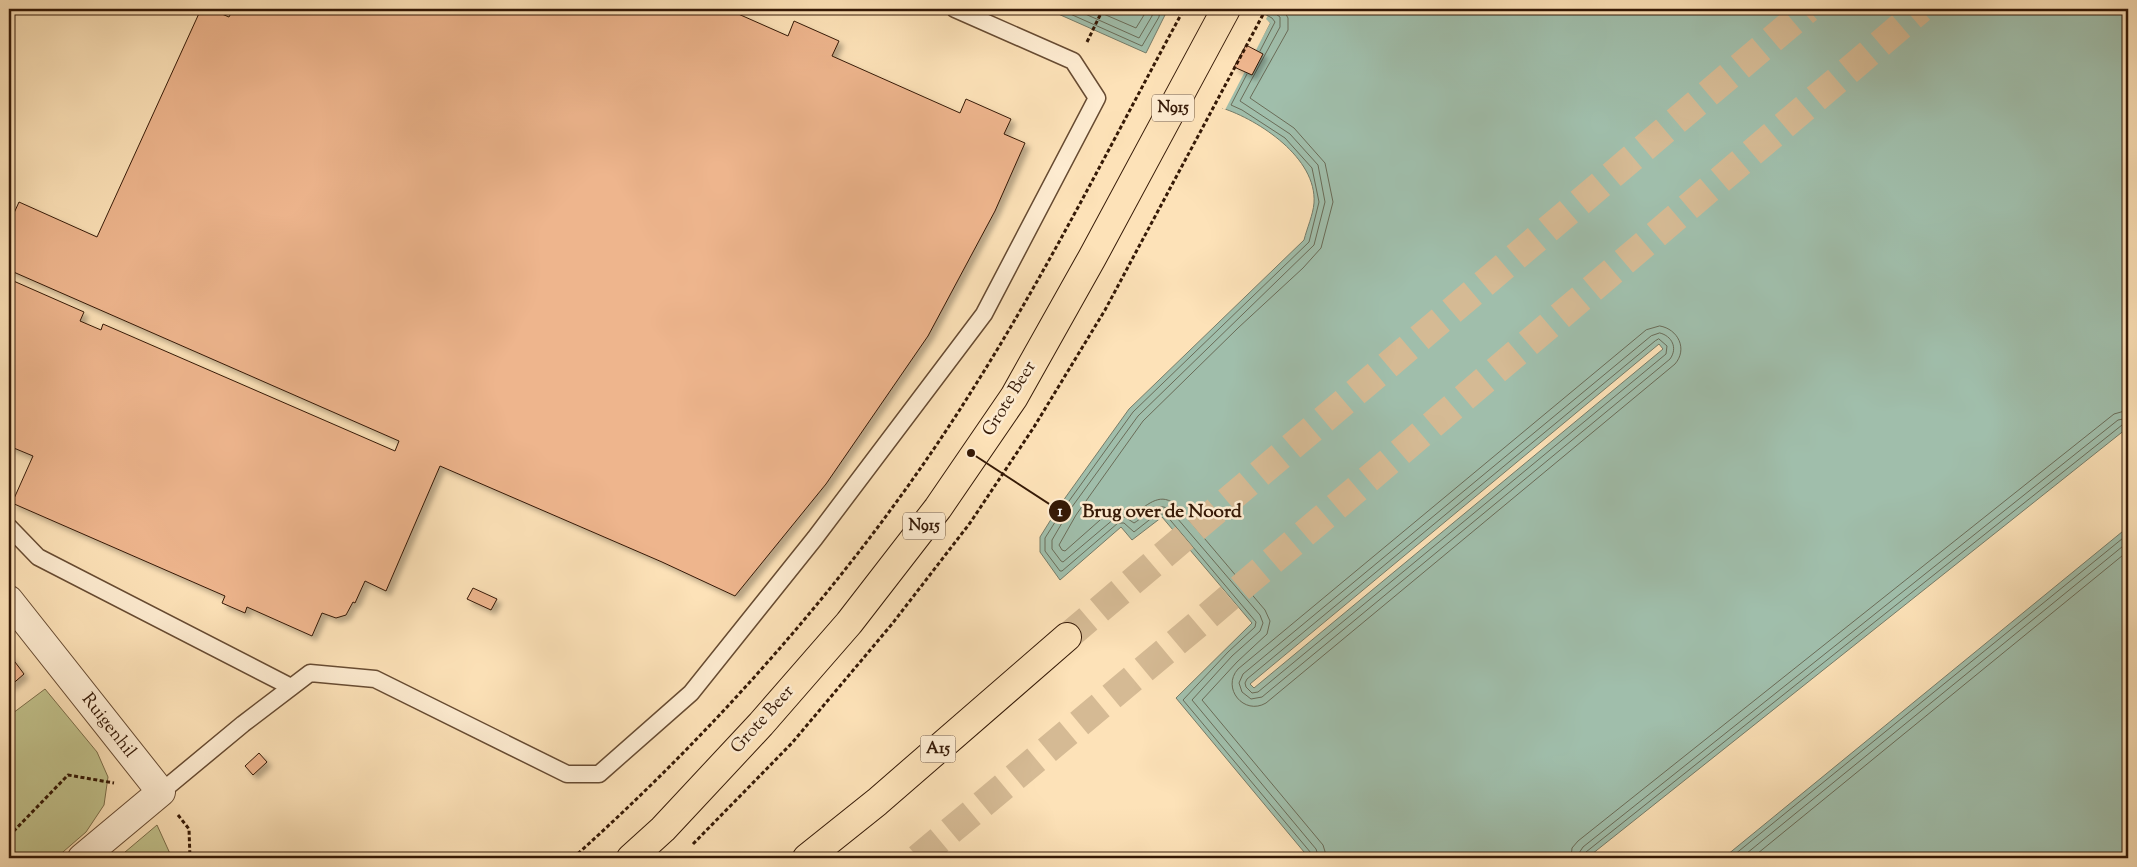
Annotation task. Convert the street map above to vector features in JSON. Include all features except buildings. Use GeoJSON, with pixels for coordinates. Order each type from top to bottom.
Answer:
{"type":"FeatureCollection","features":[{"type":"Feature","properties":{"kind":"main road","name":"Grote Beer"},"geometry":{"type":"LineString","coordinates":[[631,858],[663,829],[748,738],[850,623],[938,508],[1014,397],[1092,258],[1226,9]]}},
{"type":"Feature","properties":{"kind":"main road","name":"A15"},"geometry":{"type":"LineString","coordinates":[[807,858],[876,802],[1067,637]]}},
{"type":"Feature","properties":{"kind":"street","name":"Ruigenhil"},"geometry":{"type":"LineString","coordinates":[[9,600],[161,792]]}},
{"type":"Feature","properties":{"kind":"street"},"geometry":{"type":"LineString","coordinates":[[82,858],[161,792]]}},
{"type":"Feature","properties":{"kind":"lane"},"geometry":{"type":"LineString","coordinates":[[161,792],[310,673],[375,679],[567,774],[599,774],[691,693],[815,538],[984,314],[1097,98],[1073,61],[954,9]]}},
{"type":"Feature","properties":{"kind":"lane"},"geometry":{"type":"LineString","coordinates":[[9,526],[38,556],[291,687]]}},
{"type":"Feature","properties":{"kind":"path"},"geometry":{"type":"LineString","coordinates":[[1086,45],[1103,9]]}},
{"type":"Feature","properties":{"kind":"path"},"geometry":{"type":"LineString","coordinates":[[1160,52],[1184,9]]}},
{"type":"Feature","properties":{"kind":"path"},"geometry":{"type":"LineString","coordinates":[[1224,88],[1266,9]]}},
{"type":"Feature","properties":{"kind":"path"},"geometry":{"type":"LineString","coordinates":[[9,836],[68,775],[115,784]]}},
{"type":"Feature","properties":{"kind":"path"},"geometry":{"type":"LineString","coordinates":[[161,792],[189,830],[190,858]]}},
{"type":"Feature","properties":{"kind":"green space"},"geometry":{"type":"Polygon","coordinates":[[[45,689],[97,752],[108,777],[104,805],[86,832],[56,858],[9,858],[9,716],[45,689]]]}},
{"type":"Feature","properties":{"kind":"green space"},"geometry":{"type":"Polygon","coordinates":[[[157,825],[172,858],[118,858],[157,825]]]}},
{"type":"Feature","properties":{"kind":"water"},"geometry":{"type":"Polygon","coordinates":[[[1047,9],[1164,9],[1165,15],[1146,53],[1047,9]]]}},
{"type":"Feature","properties":{"kind":"water"},"geometry":{"type":"Polygon","coordinates":[[[1245,9],[2128,9],[2128,429],[1587,858],[1309,858],[1176,698],[1252,623],[1162,517],[1132,540],[1121,527],[1060,580],[1040,552],[1040,537],[1060,505],[1129,409],[1304,240],[1314,203],[1312,186],[1306,171],[1296,156],[1268,131],[1222,108],[1270,23],[1245,9]],[[1659,344],[1250,684],[1254,688],[1663,349],[1659,344]]]}},
{"type":"Feature","properties":{"kind":"water"},"geometry":{"type":"Polygon","coordinates":[[[2128,527],[2128,858],[1730,858],[1727,855],[2128,527]]]}},
{"type":"Feature","properties":{"kind":"pier"},"geometry":{"type":"Polygon","coordinates":[[[1242,9],[1271,9],[1266,19],[1270,23],[1225,110],[1220,107],[1267,23],[1242,9]]]}},
{"type":"Feature","properties":{"kind":"tunnel"},"geometry":{"type":"LineString","coordinates":[[1067,637],[1808,9]]}},
{"type":"Feature","properties":{"kind":"tunnel"},"geometry":{"type":"LineString","coordinates":[[918,858],[1197,625],[1921,9]]}},
{"type":"Feature","properties":{"kind":"place","name":"Brug over de Noord"},"geometry":{"type":"Point","coordinates":[971,453]}}]}
